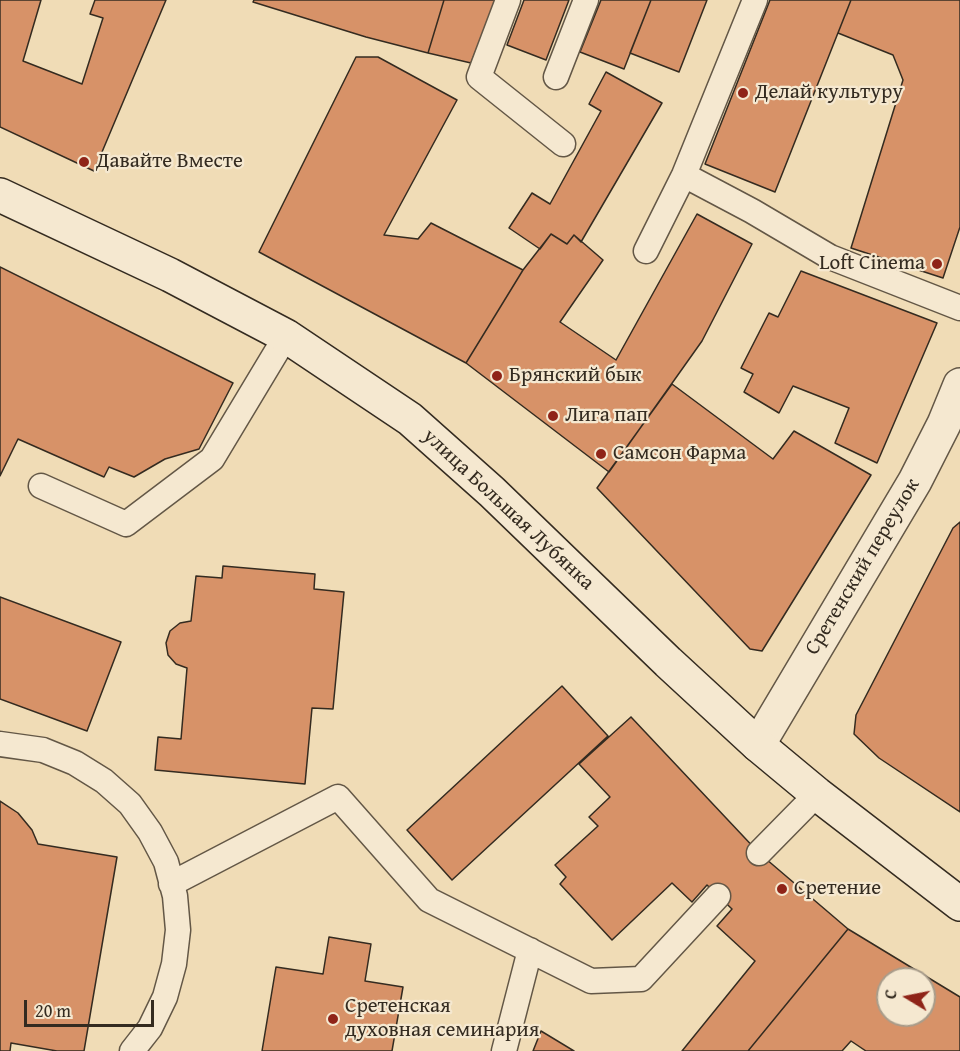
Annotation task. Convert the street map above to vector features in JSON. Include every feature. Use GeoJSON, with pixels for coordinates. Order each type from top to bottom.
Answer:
{"type":"FeatureCollection","features":[{"type":"Feature","properties":{"kind":"main road","name":"улица Большая Лубянка"},"geometry":{"type":"LineString","coordinates":[[0,195],[170,275],[286,336],[410,419],[492,492],[668,662],[758,745],[816,794],[960,904]]}},
{"type":"Feature","properties":{"kind":"main road","name":"Сретенский переулок"},"geometry":{"type":"LineString","coordinates":[[758,745],[915,481],[952,427],[960,385]]}},
{"type":"Feature","properties":{"kind":"lane"},"geometry":{"type":"LineString","coordinates":[[508,0],[479,77],[563,144]]}},
{"type":"Feature","properties":{"kind":"lane"},"geometry":{"type":"LineString","coordinates":[[556,77],[586,0]]}},
{"type":"Feature","properties":{"kind":"lane"},"geometry":{"type":"LineString","coordinates":[[646,251],[684,176],[755,0]]}},
{"type":"Feature","properties":{"kind":"lane"},"geometry":{"type":"LineString","coordinates":[[684,176],[752,211],[830,257],[960,308]]}},
{"type":"Feature","properties":{"kind":"lane"},"geometry":{"type":"LineString","coordinates":[[41,486],[126,524],[212,459],[286,336]]}},
{"type":"Feature","properties":{"kind":"lane"},"geometry":{"type":"LineString","coordinates":[[0,744],[43,750],[75,763],[104,781],[130,804],[150,832],[166,862],[178,930],[174,964],[165,997],[150,1028],[132,1051]]}},
{"type":"Feature","properties":{"kind":"lane"},"geometry":{"type":"LineString","coordinates":[[759,853],[816,794]]}},
{"type":"Feature","properties":{"kind":"lane"},"geometry":{"type":"LineString","coordinates":[[171,884],[338,797],[429,900],[591,981],[641,979],[718,896]]}},
{"type":"Feature","properties":{"kind":"lane"},"geometry":{"type":"LineString","coordinates":[[504,1051],[530,950]]}},
{"type":"Feature","properties":{"kind":"building"},"geometry":{"type":"Polygon","coordinates":[[[0,0],[41,0],[23,61],[82,84],[103,18],[90,14],[95,0],[166,0],[94,171],[0,127],[0,0]]]}},
{"type":"Feature","properties":{"kind":"building"},"geometry":{"type":"Polygon","coordinates":[[[254,0],[444,0],[428,53],[366,37],[253,2],[254,0]]]}},
{"type":"Feature","properties":{"kind":"building"},"geometry":{"type":"Polygon","coordinates":[[[444,0],[496,0],[471,63],[428,53],[444,0]]]}},
{"type":"Feature","properties":{"kind":"building"},"geometry":{"type":"Polygon","coordinates":[[[524,0],[569,0],[546,60],[507,45],[524,0]]]}},
{"type":"Feature","properties":{"kind":"building"},"geometry":{"type":"Polygon","coordinates":[[[601,0],[651,0],[624,69],[580,52],[601,0]]]}},
{"type":"Feature","properties":{"kind":"building"},"geometry":{"type":"Polygon","coordinates":[[[651,0],[707,0],[679,72],[630,53],[651,0]]]}},
{"type":"Feature","properties":{"kind":"building"},"geometry":{"type":"Polygon","coordinates":[[[770,0],[851,0],[775,192],[705,164],[770,0]]]}},
{"type":"Feature","properties":{"kind":"building"},"geometry":{"type":"Polygon","coordinates":[[[851,0],[960,0],[960,227],[943,278],[851,248],[903,80],[893,55],[838,33],[851,0]]]}},
{"type":"Feature","properties":{"kind":"building"},"geometry":{"type":"Polygon","coordinates":[[[356,57],[378,57],[457,100],[384,235],[418,239],[431,223],[523,270],[466,363],[259,252],[356,57]]]}},
{"type":"Feature","properties":{"kind":"building"},"geometry":{"type":"Polygon","coordinates":[[[606,72],[662,103],[581,242],[574,235],[567,244],[551,234],[540,249],[509,228],[532,193],[550,204],[601,111],[589,104],[606,72]]]}},
{"type":"Feature","properties":{"kind":"building"},"geometry":{"type":"Polygon","coordinates":[[[697,214],[752,244],[702,341],[609,472],[466,363],[523,270],[551,234],[567,244],[574,235],[603,260],[560,322],[616,360],[697,214]]]}},
{"type":"Feature","properties":{"kind":"building"},"geometry":{"type":"Polygon","coordinates":[[[0,267],[233,383],[199,449],[165,459],[134,477],[109,467],[104,477],[18,439],[0,476],[0,267]]]}},
{"type":"Feature","properties":{"kind":"building"},"geometry":{"type":"Polygon","coordinates":[[[801,271],[937,323],[877,463],[835,443],[849,408],[793,386],[779,413],[744,392],[753,374],[741,368],[769,313],[778,317],[801,271]]]}},
{"type":"Feature","properties":{"kind":"building"},"geometry":{"type":"Polygon","coordinates":[[[672,384],[773,459],[794,431],[871,475],[762,651],[750,649],[597,488],[672,384]]]}},
{"type":"Feature","properties":{"kind":"building"},"geometry":{"type":"Polygon","coordinates":[[[960,522],[960,812],[879,758],[854,734],[856,715],[953,528],[960,522]]]}},
{"type":"Feature","properties":{"kind":"building"},"geometry":{"type":"Polygon","coordinates":[[[223,566],[315,574],[314,589],[344,592],[333,709],[312,708],[305,784],[155,770],[158,737],[181,739],[187,668],[176,664],[168,655],[166,643],[170,631],[180,623],[191,621],[196,576],[222,578],[223,566]]]}},
{"type":"Feature","properties":{"kind":"building"},"geometry":{"type":"Polygon","coordinates":[[[0,597],[121,642],[87,731],[0,699],[0,597]]]}},
{"type":"Feature","properties":{"kind":"building"},"geometry":{"type":"Polygon","coordinates":[[[562,686],[608,736],[452,880],[407,830],[562,686]]]}},
{"type":"Feature","properties":{"kind":"building"},"geometry":{"type":"Polygon","coordinates":[[[631,717],[759,853],[848,929],[748,1051],[682,1051],[755,961],[717,926],[732,909],[707,885],[692,902],[672,883],[612,940],[560,884],[566,877],[555,865],[598,826],[589,817],[610,797],[579,764],[631,717]]]}},
{"type":"Feature","properties":{"kind":"building"},"geometry":{"type":"Polygon","coordinates":[[[0,801],[18,813],[32,830],[38,844],[117,857],[84,1051],[57,1051],[11,1043],[10,1051],[0,1051],[0,801]]]}},
{"type":"Feature","properties":{"kind":"building"},"geometry":{"type":"Polygon","coordinates":[[[848,929],[911,967],[876,967],[876,1027],[936,1027],[936,982],[960,997],[960,1051],[866,1051],[851,1041],[842,1051],[748,1051],[848,929]]]}},
{"type":"Feature","properties":{"kind":"building","name":"Сретенская духовная семинария"},"geometry":{"type":"Polygon","coordinates":[[[329,937],[371,944],[365,981],[403,987],[392,1051],[262,1051],[276,967],[323,974],[329,937]]]}},
{"type":"Feature","properties":{"kind":"building"},"geometry":{"type":"Polygon","coordinates":[[[541,1031],[574,1051],[533,1051],[541,1031]]]}},
{"type":"Feature","properties":{"kind":"place","name":"Делай культуру"},"geometry":{"type":"Point","coordinates":[743,93]}},
{"type":"Feature","properties":{"kind":"place","name":"Давайте Вместе"},"geometry":{"type":"Point","coordinates":[84,162]}},
{"type":"Feature","properties":{"kind":"place","name":"Loft Cinema"},"geometry":{"type":"Point","coordinates":[937,264]}},
{"type":"Feature","properties":{"kind":"place","name":"Брянский бык"},"geometry":{"type":"Point","coordinates":[497,376]}},
{"type":"Feature","properties":{"kind":"place","name":"Лига пап"},"geometry":{"type":"Point","coordinates":[553,416]}},
{"type":"Feature","properties":{"kind":"place","name":"Самсон Фарма"},"geometry":{"type":"Point","coordinates":[601,454]}},
{"type":"Feature","properties":{"kind":"place","name":"Сретение"},"geometry":{"type":"Point","coordinates":[782,889]}},
{"type":"Feature","properties":{"kind":"place","name":"Сретенская духовная семинария"},"geometry":{"type":"Point","coordinates":[333,1019]}}]}
